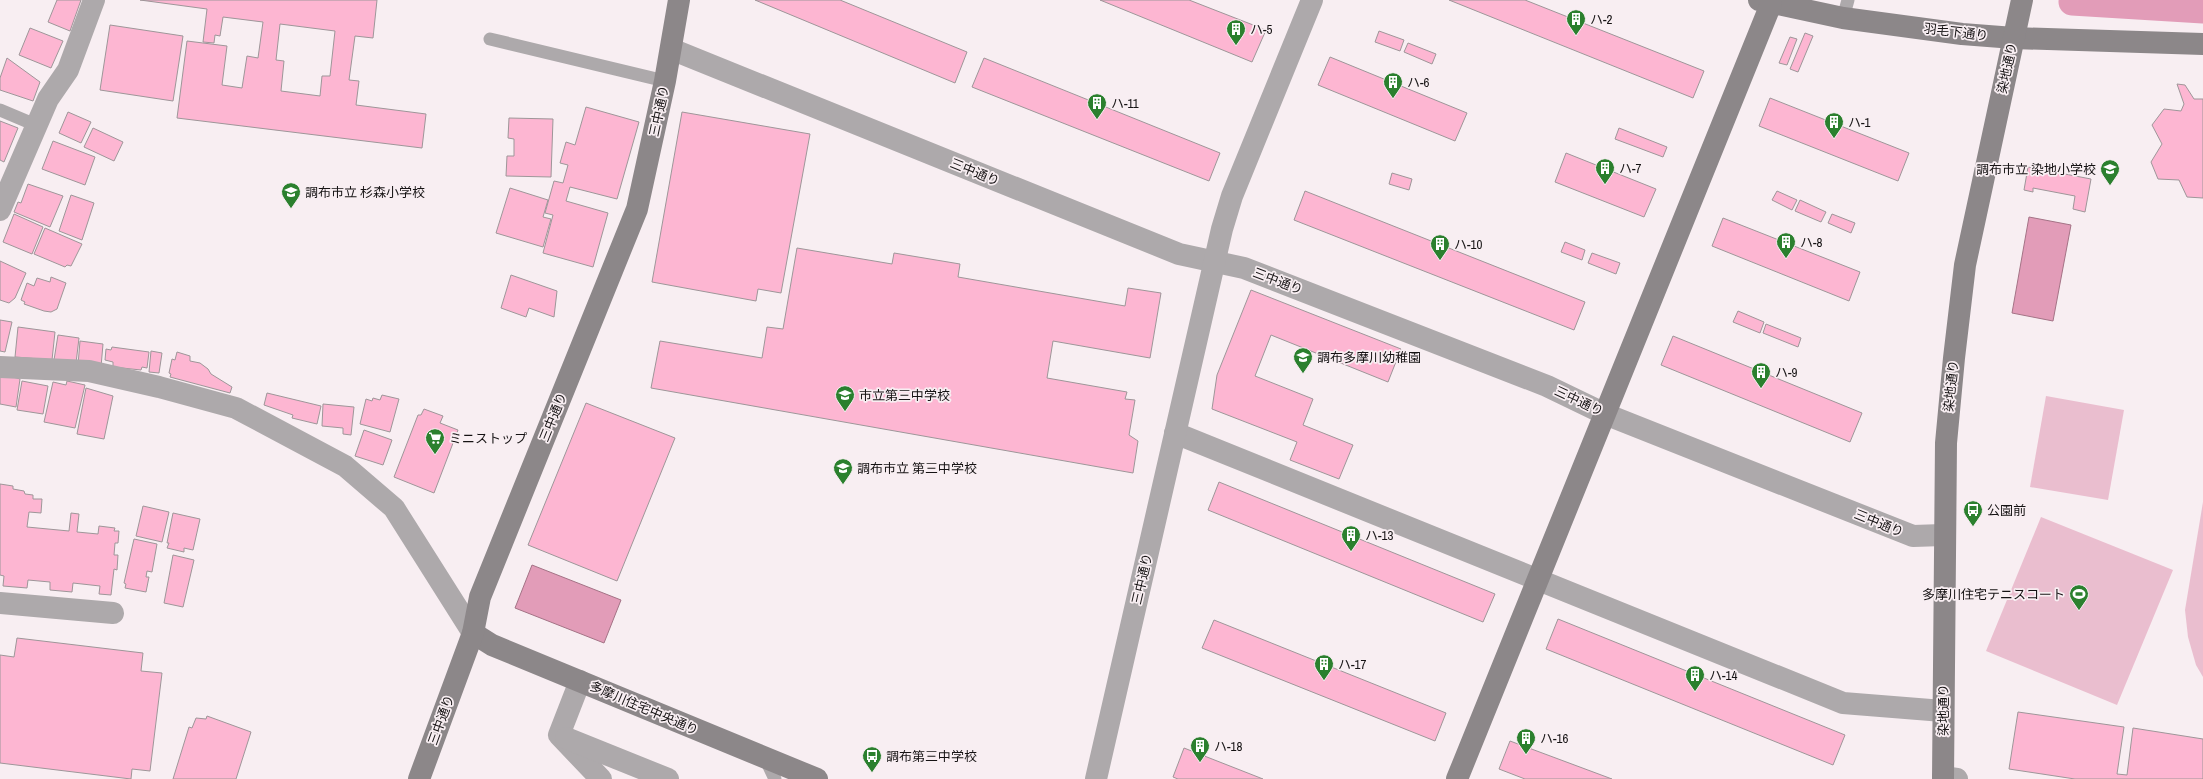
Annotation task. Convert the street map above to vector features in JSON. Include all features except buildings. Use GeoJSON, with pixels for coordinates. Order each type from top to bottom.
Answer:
{"type":"FeatureCollection","features":[{"type":"Feature","properties":{"kind":"street"},"geometry":{"type":"LineString","coordinates":[[0,209],[38,126],[48,99],[68,70],[94,0]]}},
{"type":"Feature","properties":{"kind":"street","name":"三中通り"},"geometry":{"type":"LineString","coordinates":[[419,779],[473,633],[480,597],[637,209],[665,81],[678,0]]}},
{"type":"Feature","properties":{"kind":"street","name":"三中通り"},"geometry":{"type":"LineString","coordinates":[[1096,779],[1214,263],[1232,196],[1312,0]]}},
{"type":"Feature","properties":{"kind":"street","name":"染地通り"},"geometry":{"type":"LineString","coordinates":[[1947,778],[1942,711],[1943,535],[1946,444],[1965,265],[2022,0]]}},
{"type":"Feature","properties":{"kind":"street"},"geometry":{"type":"LineString","coordinates":[[1457,779],[1605,414],[1765,2]]}},
{"type":"Feature","properties":{"kind":"street","name":"羽毛下通り"},"geometry":{"type":"LineString","coordinates":[[1765,2],[1846,9],[1962,34],[2014,38],[2203,44]]}},
{"type":"Feature","properties":{"kind":"street","name":"三中通り"},"geometry":{"type":"LineString","coordinates":[[671,49],[1172,251],[1214,263],[1252,271],[1547,386],[1605,414],[1913,536],[1943,535]]}},
{"type":"Feature","properties":{"kind":"street"},"geometry":{"type":"LineString","coordinates":[[0,367],[89,370],[228,406],[345,466],[394,508],[473,633]]}},
{"type":"Feature","properties":{"kind":"street"},"geometry":{"type":"LineString","coordinates":[[1175,434],[1843,703],[1942,711]]}},
{"type":"Feature","properties":{"kind":"street"},"geometry":{"type":"LineString","coordinates":[[0,603],[113,613]]}},
{"type":"Feature","properties":{"kind":"street","name":"多摩川住宅中央通り"},"geometry":{"type":"LineString","coordinates":[[473,633],[492,645],[817,779]]}},
{"type":"Feature","properties":{"kind":"street"},"geometry":{"type":"LineString","coordinates":[[559,735],[580,681]]}},
{"type":"Feature","properties":{"kind":"street"},"geometry":{"type":"LineString","coordinates":[[559,735],[600,779]]}},
{"type":"Feature","properties":{"kind":"street"},"geometry":{"type":"LineString","coordinates":[[559,735],[668,779]]}},
{"type":"Feature","properties":{"kind":"lane"},"geometry":{"type":"LineString","coordinates":[[490,38],[665,81]]}},
{"type":"Feature","properties":{"kind":"lane"},"geometry":{"type":"LineString","coordinates":[[0,110],[38,126]]}},
{"type":"Feature","properties":{"kind":"lane"},"geometry":{"type":"LineString","coordinates":[[765,758],[775,779]]}},
{"type":"Feature","properties":{"kind":"shaded area"},"geometry":{"type":"Polygon","coordinates":[[[2029,217],[2071,225],[2053,321],[2012,313],[2029,217]]]}},
{"type":"Feature","properties":{"kind":"shaded area"},"geometry":{"type":"Polygon","coordinates":[[[2046,396],[2124,410],[2108,500],[2030,487],[2046,396]]]}},
{"type":"Feature","properties":{"kind":"shaded area"},"geometry":{"type":"Polygon","coordinates":[[[2203,502],[2203,677],[2196,665],[2188,637],[2185,610],[2203,502]]]}},
{"type":"Feature","properties":{"kind":"shaded area","name":"多摩川住宅テニスコート"},"geometry":{"type":"Polygon","coordinates":[[[2041,517],[2173,570],[2117,705],[1986,651],[2041,517]]]}},
{"type":"Feature","properties":{"kind":"shaded area"},"geometry":{"type":"Polygon","coordinates":[[[532,565],[621,600],[604,643],[515,608],[532,565]]]}},
{"type":"Feature","properties":{"kind":"waterway"},"geometry":{"type":"LineString","coordinates":[[2072,2],[2203,10]]}},
{"type":"Feature","properties":{"kind":"place","name":"ハ-2"},"geometry":{"type":"Point","coordinates":[1576,36]}},
{"type":"Feature","properties":{"kind":"place","name":"ハ-5"},"geometry":{"type":"Point","coordinates":[1236,46]}},
{"type":"Feature","properties":{"kind":"place","name":"ハ-6"},"geometry":{"type":"Point","coordinates":[1393,99]}},
{"type":"Feature","properties":{"kind":"place","name":"ハ-11"},"geometry":{"type":"Point","coordinates":[1097,120]}},
{"type":"Feature","properties":{"kind":"place","name":"ハ-1"},"geometry":{"type":"Point","coordinates":[1834,139]}},
{"type":"Feature","properties":{"kind":"place","name":"ハ-7"},"geometry":{"type":"Point","coordinates":[1605,185]}},
{"type":"Feature","properties":{"kind":"place","name":"調布市立 染地小学校"},"geometry":{"type":"Point","coordinates":[2110,186]}},
{"type":"Feature","properties":{"kind":"place","name":"調布市立 杉森小学校"},"geometry":{"type":"Point","coordinates":[291,209]}},
{"type":"Feature","properties":{"kind":"place","name":"ハ-8"},"geometry":{"type":"Point","coordinates":[1786,259]}},
{"type":"Feature","properties":{"kind":"place","name":"ハ-10"},"geometry":{"type":"Point","coordinates":[1440,261]}},
{"type":"Feature","properties":{"kind":"place","name":"調布多摩川幼稚園"},"geometry":{"type":"Point","coordinates":[1303,374]}},
{"type":"Feature","properties":{"kind":"place","name":"ハ-9"},"geometry":{"type":"Point","coordinates":[1761,389]}},
{"type":"Feature","properties":{"kind":"place","name":"市立第三中学校"},"geometry":{"type":"Point","coordinates":[845,412]}},
{"type":"Feature","properties":{"kind":"place","name":"ミニストップ"},"geometry":{"type":"Point","coordinates":[435,455]}},
{"type":"Feature","properties":{"kind":"place","name":"調布市立 第三中学校"},"geometry":{"type":"Point","coordinates":[843,485]}},
{"type":"Feature","properties":{"kind":"place","name":"公園前"},"geometry":{"type":"Point","coordinates":[1973,527]}},
{"type":"Feature","properties":{"kind":"place","name":"ハ-13"},"geometry":{"type":"Point","coordinates":[1351,552]}},
{"type":"Feature","properties":{"kind":"place","name":"多摩川住宅テニスコート"},"geometry":{"type":"Point","coordinates":[2079,611]}},
{"type":"Feature","properties":{"kind":"place","name":"ハ-17"},"geometry":{"type":"Point","coordinates":[1324,681]}},
{"type":"Feature","properties":{"kind":"place","name":"ハ-14"},"geometry":{"type":"Point","coordinates":[1695,692]}},
{"type":"Feature","properties":{"kind":"place","name":"ハ-16"},"geometry":{"type":"Point","coordinates":[1526,755]}},
{"type":"Feature","properties":{"kind":"place","name":"ハ-18"},"geometry":{"type":"Point","coordinates":[1200,763]}},
{"type":"Feature","properties":{"kind":"place","name":"調布第三中学校"},"geometry":{"type":"Point","coordinates":[872,773]}}]}
